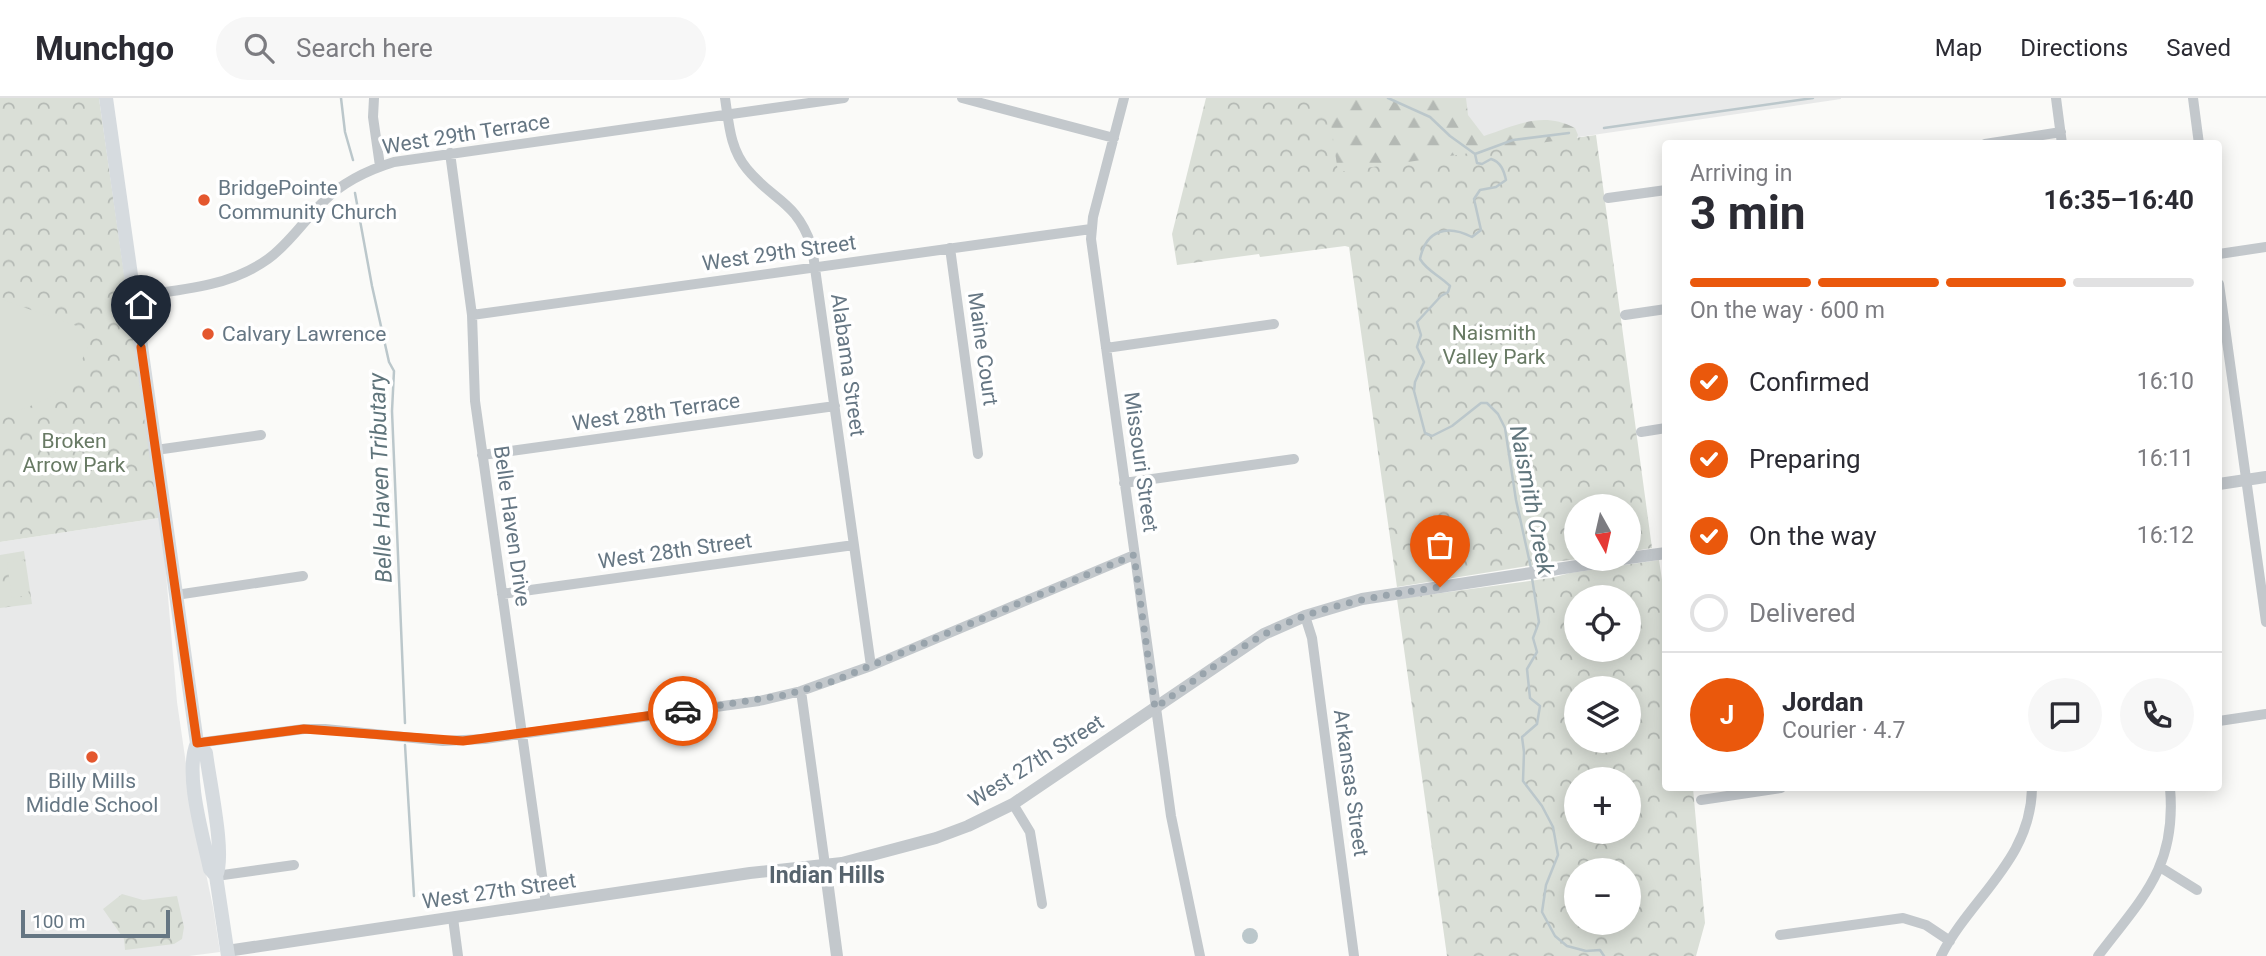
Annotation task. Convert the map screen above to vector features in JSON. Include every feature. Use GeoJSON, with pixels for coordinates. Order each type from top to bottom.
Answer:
{"type":"FeatureCollection","features":[{"type":"Feature","properties":{"kind":"main road"},"geometry":{"type":"LineString","coordinates":[[106,98],[197,743],[192,754],[192,776],[209,869],[216,876],[227,954]]}},
{"type":"Feature","properties":{"kind":"street"},"geometry":{"type":"LineString","coordinates":[[374,98],[373,117],[380,166]]}},
{"type":"Feature","properties":{"kind":"street","name":"Alabama Street"},"geometry":{"type":"LineString","coordinates":[[726,98],[732,141],[748,171],[799,218],[808,236],[815,267],[871,666]]}},
{"type":"Feature","properties":{"kind":"street","name":"West 29th Terrace"},"geometry":{"type":"LineString","coordinates":[[134,296],[219,282],[253,268],[290,240],[336,190],[380,166],[450,153],[844,98]]}},
{"type":"Feature","properties":{"kind":"street"},"geometry":{"type":"LineString","coordinates":[[962,98],[1114,138]]}},
{"type":"Feature","properties":{"kind":"street","name":"Missouri Street"},"geometry":{"type":"LineString","coordinates":[[1124,98],[1091,229],[1171,816],[1200,956]]}},
{"type":"Feature","properties":{"kind":"street"},"geometry":{"type":"LineString","coordinates":[[2036,140],[2062,138],[2056,98]]}},
{"type":"Feature","properties":{"kind":"street"},"geometry":{"type":"LineString","coordinates":[[2193,98],[2198,140]]}},
{"type":"Feature","properties":{"kind":"street","name":"Belle Haven Drive"},"geometry":{"type":"LineString","coordinates":[[450,153],[472,315],[474,393],[546,904]]}},
{"type":"Feature","properties":{"kind":"street"},"geometry":{"type":"LineString","coordinates":[[1608,198],[1662,191]]}},
{"type":"Feature","properties":{"kind":"street","name":"West 29th Street"},"geometry":{"type":"LineString","coordinates":[[472,315],[1091,229]]}},
{"type":"Feature","properties":{"kind":"street"},"geometry":{"type":"LineString","coordinates":[[2222,254],[2266,247]]}},
{"type":"Feature","properties":{"kind":"street","name":"Maine Court"},"geometry":{"type":"LineString","coordinates":[[950,248],[978,454]]}},
{"type":"Feature","properties":{"kind":"street"},"geometry":{"type":"LineString","coordinates":[[2222,306],[2266,622]]}},
{"type":"Feature","properties":{"kind":"street"},"geometry":{"type":"LineString","coordinates":[[1625,315],[1662,310]]}},
{"type":"Feature","properties":{"kind":"street"},"geometry":{"type":"LineString","coordinates":[[1106,348],[1275,324]]}},
{"type":"Feature","properties":{"kind":"street","name":"West 28th Terrace"},"geometry":{"type":"LineString","coordinates":[[482,455],[835,407]]}},
{"type":"Feature","properties":{"kind":"street"},"geometry":{"type":"LineString","coordinates":[[1641,432],[1662,429]]}},
{"type":"Feature","properties":{"kind":"street"},"geometry":{"type":"LineString","coordinates":[[156,450],[261,435]]}},
{"type":"Feature","properties":{"kind":"street"},"geometry":{"type":"LineString","coordinates":[[1124,483],[1294,459]]}},
{"type":"Feature","properties":{"kind":"street"},"geometry":{"type":"LineString","coordinates":[[2222,484],[2266,477]]}},
{"type":"Feature","properties":{"kind":"street","name":"West 28th Street"},"geometry":{"type":"LineString","coordinates":[[502,594],[854,545]]}},
{"type":"Feature","properties":{"kind":"street","name":"West 27th Street"},"geometry":{"type":"LineString","coordinates":[[1642,556],[1662,554]]}},
{"type":"Feature","properties":{"kind":"street"},"geometry":{"type":"LineString","coordinates":[[197,743],[304,729],[443,741],[522,735],[760,701],[801,691],[871,666],[1134,555]]}},
{"type":"Feature","properties":{"kind":"street","name":"West 27th Street"},"geometry":{"type":"LineString","coordinates":[[227,954],[750,873],[825,865],[888,852],[968,826],[1013,804],[1264,634],[1305,616],[1362,599],[1564,568]]}},
{"type":"Feature","properties":{"kind":"street"},"geometry":{"type":"LineString","coordinates":[[176,595],[303,576]]}},
{"type":"Feature","properties":{"kind":"street","name":"Arkansas Street"},"geometry":{"type":"LineString","coordinates":[[1305,616],[1312,638],[1354,956]]}},
{"type":"Feature","properties":{"kind":"street"},"geometry":{"type":"LineString","coordinates":[[801,691],[837,956]]}},
{"type":"Feature","properties":{"kind":"street"},"geometry":{"type":"LineString","coordinates":[[2222,721],[2266,714]]}},
{"type":"Feature","properties":{"kind":"street"},"geometry":{"type":"LineString","coordinates":[[1701,800],[1761,791]]}},
{"type":"Feature","properties":{"kind":"street"},"geometry":{"type":"LineString","coordinates":[[1941,956],[2021,841],[2031,808],[2032,791]]}},
{"type":"Feature","properties":{"kind":"street"},"geometry":{"type":"LineString","coordinates":[[2098,956],[2141,902],[2160,867],[2170,824],[2170,791]]}},
{"type":"Feature","properties":{"kind":"street"},"geometry":{"type":"LineString","coordinates":[[1013,804],[1025,821],[1034,845],[1042,904]]}},
{"type":"Feature","properties":{"kind":"street"},"geometry":{"type":"LineString","coordinates":[[216,876],[294,865]]}},
{"type":"Feature","properties":{"kind":"street"},"geometry":{"type":"LineString","coordinates":[[2160,867],[2197,890]]}},
{"type":"Feature","properties":{"kind":"street"},"geometry":{"type":"LineString","coordinates":[[453,918],[458,956]]}},
{"type":"Feature","properties":{"kind":"street"},"geometry":{"type":"LineString","coordinates":[[1780,935],[1903,918],[1926,925],[1950,941]]}},
{"type":"Feature","properties":{"kind":"shaded area"},"geometry":{"type":"Polygon","coordinates":[[[1327,98],[1841,98],[1841,99],[1338,172],[1327,98]]]}},
{"type":"Feature","properties":{"kind":"shaded area","name":"Billy Mills Middle School"},"geometry":{"type":"Polygon","coordinates":[[[159,518],[177,702],[193,812],[220,952],[189,956],[0,956],[0,542],[159,518]]]}},
{"type":"Feature","properties":{"kind":"shaded area"},"geometry":{"type":"Polygon","coordinates":[[[1250,928],[1256,930],[1256,942],[1250,944],[1244,942],[1242,936],[1244,930],[1250,928]]]}},
{"type":"Feature","properties":{"kind":"green space","name":"Broken Arrow Park"},"geometry":{"type":"Polygon","coordinates":[[[0,98],[99,98],[159,518],[0,542],[0,98]]]}},
{"type":"Feature","properties":{"kind":"green space","name":"Naismith Valley Park"},"geometry":{"type":"Polygon","coordinates":[[[1206,98],[1327,98],[1338,172],[1596,135],[1652,548],[1642,550],[1642,494],[1564,494],[1564,561],[1397,587],[1349,247],[1260,257],[1259,254],[1177,265],[1172,234],[1206,98]]]}},
{"type":"Feature","properties":{"kind":"green space"},"geometry":{"type":"Polygon","coordinates":[[[1244,98],[1466,98],[1468,115],[1484,136],[1540,120],[1563,123],[1575,128],[1578,135],[1575,143],[1364,207],[1244,98]]]}},
{"type":"Feature","properties":{"kind":"green space"},"geometry":{"type":"Polygon","coordinates":[[[0,299],[94,332],[79,366],[60,388],[36,404],[0,415],[0,299]]]}},
{"type":"Feature","properties":{"kind":"green space"},"geometry":{"type":"Polygon","coordinates":[[[24,551],[32,604],[0,608],[0,555],[24,551]]]}},
{"type":"Feature","properties":{"kind":"green space"},"geometry":{"type":"Polygon","coordinates":[[[24,560],[29,595],[12,598],[7,563],[24,560]]]}},
{"type":"Feature","properties":{"kind":"green space"},"geometry":{"type":"Polygon","coordinates":[[[1659,560],[1662,580],[1662,791],[1693,791],[1705,923],[1696,956],[1447,956],[1397,599],[1584,571],[1641,571],[1642,562],[1659,560]]]}},
{"type":"Feature","properties":{"kind":"green space"},"geometry":{"type":"Polygon","coordinates":[[[122,894],[143,900],[177,896],[184,927],[182,939],[174,944],[125,950],[124,939],[103,909],[122,894]]]}},
{"type":"Feature","properties":{"kind":"waterway","name":"Belle Haven Tributary"},"geometry":{"type":"LineString","coordinates":[[341,98],[345,132],[353,160]]}},
{"type":"Feature","properties":{"kind":"waterway","name":"Naismith Creek"},"geometry":{"type":"LineString","coordinates":[[1388,98],[1430,117],[1475,154],[1477,163],[1494,160],[1504,173],[1506,180],[1496,187],[1480,190],[1474,199],[1481,230],[1472,237],[1454,231],[1439,232],[1432,236],[1423,249],[1420,259],[1450,286],[1448,292],[1417,322],[1421,335],[1417,347],[1424,362],[1414,391],[1425,433],[1432,436],[1452,426],[1481,403],[1487,403],[1498,414],[1505,428],[1516,500],[1531,568]]}},
{"type":"Feature","properties":{"kind":"waterway"},"geometry":{"type":"LineString","coordinates":[[1604,128],[1813,98]]}},
{"type":"Feature","properties":{"kind":"waterway"},"geometry":{"type":"LineString","coordinates":[[1475,154],[1513,140],[1569,133]]}},
{"type":"Feature","properties":{"kind":"waterway","name":"Belle Haven Tributary"},"geometry":{"type":"LineString","coordinates":[[355,193],[372,286],[389,362],[394,371],[392,411],[405,723]]}},
{"type":"Feature","properties":{"kind":"waterway","name":"Naismith Creek"},"geometry":{"type":"LineString","coordinates":[[1532,578],[1539,622],[1533,638],[1537,652],[1527,669],[1530,698],[1540,706],[1537,724],[1522,737],[1523,781],[1542,806],[1553,827],[1558,855],[1546,885],[1542,912],[1555,936],[1567,946],[1586,951],[1600,950],[1604,956]]}},
{"type":"Feature","properties":{"kind":"waterway","name":"Belle Haven Tributary"},"geometry":{"type":"LineString","coordinates":[[405,745],[414,896]]}},
{"type":"Feature","properties":{"kind":"way so far"},"geometry":{"type":"LineString","coordinates":[[683,711],[760,701],[834,681],[1134,555],[1155,708],[1264,634],[1305,616],[1362,599],[1440,587]]}},
{"type":"Feature","properties":{"kind":"place","name":"BridgePointe Community Church"},"geometry":{"type":"Point","coordinates":[204,200]}},
{"type":"Feature","properties":{"kind":"place","name":"Calvary Lawrence"},"geometry":{"type":"Point","coordinates":[208,334]}},
{"type":"Feature","properties":{"kind":"place","name":"Billy Mills Middle School"},"geometry":{"type":"Point","coordinates":[92,757]}},
{"type":"Feature","properties":{"kind":"district","name":"Indian Hills"},"geometry":{"type":"Point","coordinates":[827,875]}},
{"type":"Feature","properties":{"kind":"route"},"geometry":{"type":"LineString","coordinates":[[141,347],[197,743],[304,729],[463,741],[683,711]]}}]}
